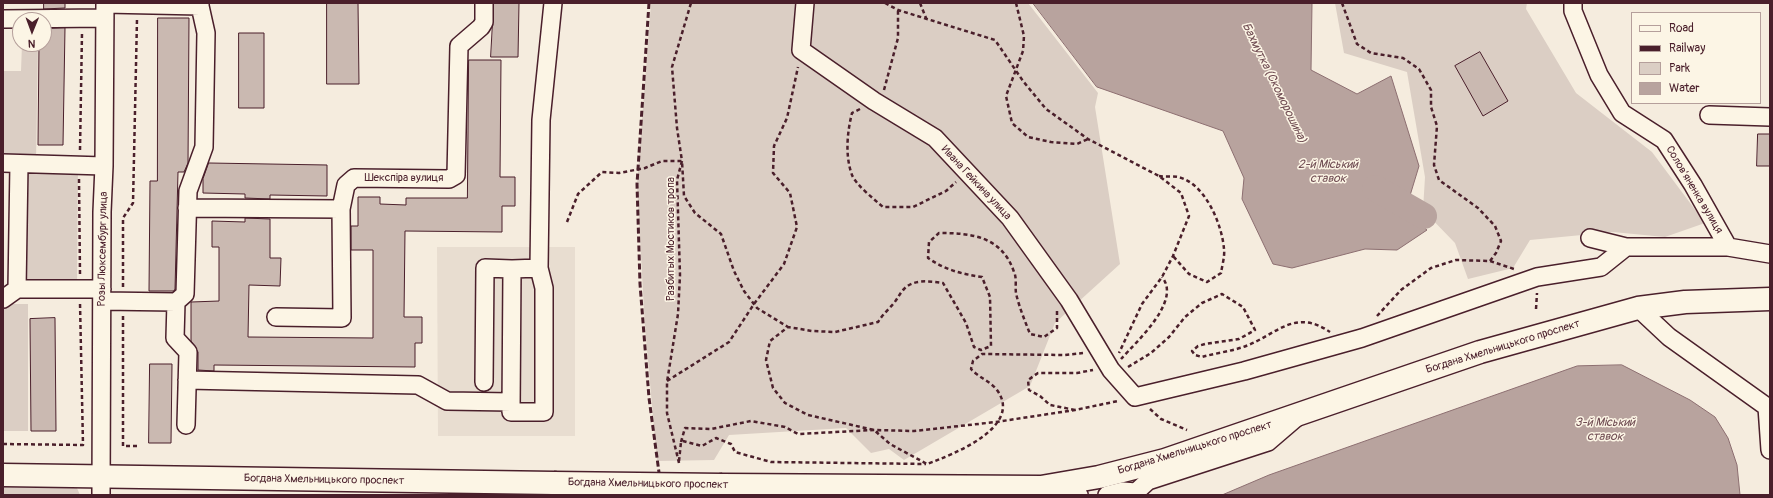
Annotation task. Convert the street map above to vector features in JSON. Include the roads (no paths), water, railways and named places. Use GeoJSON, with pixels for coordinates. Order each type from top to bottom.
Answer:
{"type":"FeatureCollection","features":[{"type":"Feature","properties":{"kind":"main road","name":"Богдана Хмельницького проспект"},"geometry":{"type":"LineString","coordinates":[[3,475],[101,486],[554,482],[722,485],[1041,487],[1134,469],[1301,414],[1480,352],[1638,308],[1685,302],[1770,300]]}},
{"type":"Feature","properties":{"kind":"street","name":"Шекспіра вулиця"},"geometry":{"type":"LineString","coordinates":[[276,317],[342,318],[341,209],[346,184],[354,178],[448,179],[456,176],[458,46],[481,27],[484,22],[484,3]]}},
{"type":"Feature","properties":{"kind":"street"},"geometry":{"type":"LineString","coordinates":[[512,269],[511,412],[544,412],[544,288],[539,268],[541,120],[552,3]]}},
{"type":"Feature","properties":{"kind":"street","name":"Ивана Гейкина улица"},"geometry":{"type":"LineString","coordinates":[[805,3],[802,50],[874,101],[935,138],[1010,218],[1069,300],[1111,370],[1136,397],[1244,372],[1362,338],[1537,277],[1601,266],[1626,247]]}},
{"type":"Feature","properties":{"kind":"street","name":"Солов’яненка вулиця"},"geometry":{"type":"LineString","coordinates":[[1573,3],[1573,11],[1599,76],[1622,113],[1664,140],[1693,185],[1728,247],[1770,254]]}},
{"type":"Feature","properties":{"kind":"street"},"geometry":{"type":"LineString","coordinates":[[3,19],[82,19],[105,9],[137,5],[200,4],[206,33],[204,146],[188,190],[185,294],[176,302],[123,301],[80,289],[10,294],[11,164],[104,166]]}},
{"type":"Feature","properties":{"kind":"street","name":"Розы Люксембург улица"},"geometry":{"type":"LineString","coordinates":[[101,486],[102,207],[104,166],[105,9]]}},
{"type":"Feature","properties":{"kind":"street"},"geometry":{"type":"LineString","coordinates":[[1709,115],[1770,117]]}},
{"type":"Feature","properties":{"kind":"street"},"geometry":{"type":"LineString","coordinates":[[187,208],[341,209]]}},
{"type":"Feature","properties":{"kind":"street"},"geometry":{"type":"LineString","coordinates":[[1590,238],[1626,247],[1728,247]]}},
{"type":"Feature","properties":{"kind":"street"},"geometry":{"type":"LineString","coordinates":[[484,382],[485,268],[539,268]]}},
{"type":"Feature","properties":{"kind":"street"},"geometry":{"type":"LineString","coordinates":[[176,302],[175,338],[188,352],[186,424]]}},
{"type":"Feature","properties":{"kind":"street"},"geometry":{"type":"LineString","coordinates":[[1638,308],[1669,337],[1767,407],[1770,450]]}},
{"type":"Feature","properties":{"kind":"street"},"geometry":{"type":"LineString","coordinates":[[187,380],[418,385],[447,401],[511,402]]}},
{"type":"Feature","properties":{"kind":"street"},"geometry":{"type":"LineString","coordinates":[[1106,495],[1123,491],[1136,494],[1148,481],[1268,442],[1301,414]]}},
{"type":"Feature","properties":{"kind":"street"},"geometry":{"type":"LineString","coordinates":[[1041,487],[1079,495]]}},
{"type":"Feature","properties":{"kind":"water","name":"2-й Міський ставок"},"geometry":{"type":"Polygon","coordinates":[[[1033,3],[1312,3],[1311,70],[1357,94],[1391,76],[1419,166],[1405,212],[1427,230],[1397,250],[1365,249],[1292,268],[1273,264],[1242,199],[1244,178],[1223,131],[1097,87],[1033,3]]]}},
{"type":"Feature","properties":{"kind":"water","name":"3-й Міський ставок"},"geometry":{"type":"Polygon","coordinates":[[[1622,365],[1690,400],[1715,417],[1728,438],[1737,465],[1740,495],[1222,495],[1269,475],[1577,366],[1622,365]]]}},
{"type":"Feature","properties":{"kind":"waterway","name":"Бахмутка (Скоморошина)"},"geometry":{"type":"LineString","coordinates":[[1375,188],[1424,216]]}},
{"type":"Feature","properties":{"kind":"railway"},"geometry":{"type":"LineString","coordinates":[[649,3],[637,184],[640,284],[649,398],[662,495]]}}]}
